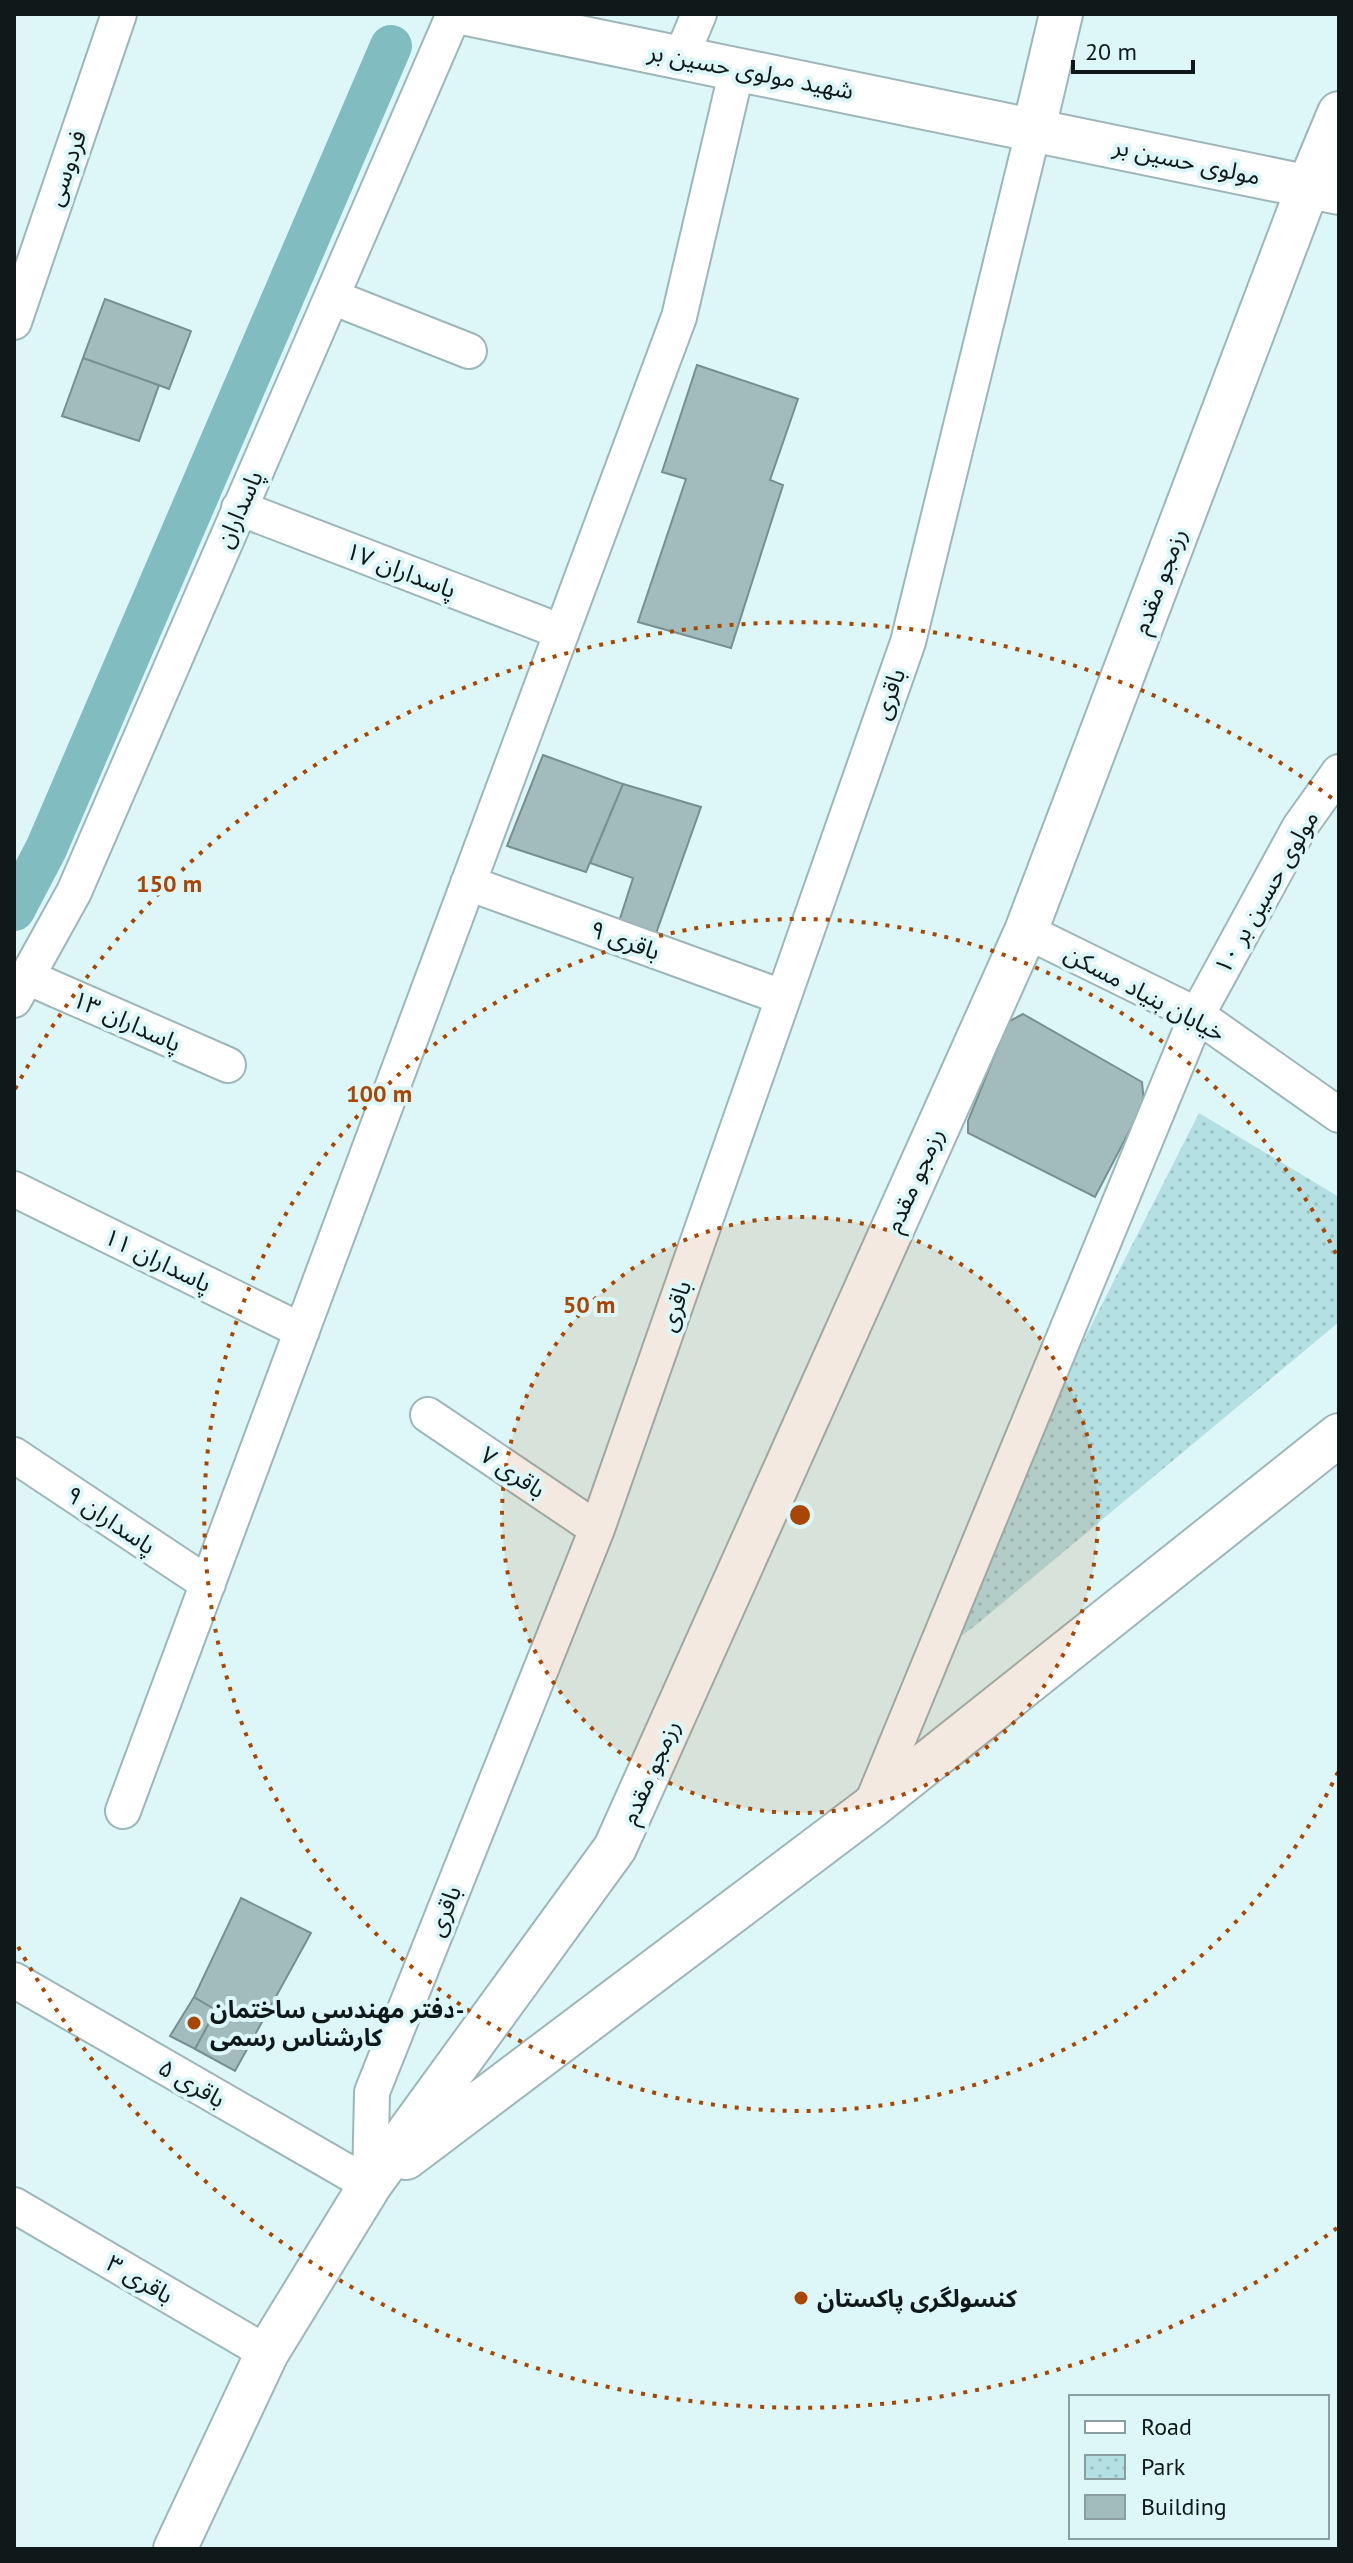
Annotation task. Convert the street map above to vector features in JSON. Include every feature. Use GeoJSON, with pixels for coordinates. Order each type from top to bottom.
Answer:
{"type":"FeatureCollection","features":[{"type":"Feature","properties":{"kind":"street","name":"فردوسی"},"geometry":{"type":"LineString","coordinates":[[14,322],[119,14]]}},
{"type":"Feature","properties":{"kind":"street","name":"پاسداران"},"geometry":{"type":"LineString","coordinates":[[20,988],[74,892],[454,14]]}},
{"type":"Feature","properties":{"kind":"street","name":"شهید مولوی حسین بر"},"geometry":{"type":"LineString","coordinates":[[467,14],[1034,128]]}},
{"type":"Feature","properties":{"kind":"street"},"geometry":{"type":"LineString","coordinates":[[681,57],[699,14]]}},
{"type":"Feature","properties":{"kind":"street","name":"باقری"},"geometry":{"type":"LineString","coordinates":[[370,2185],[372,2092],[597,1529],[908,642],[1061,14]]}},
{"type":"Feature","properties":{"kind":"street"},"geometry":{"type":"LineString","coordinates":[[123,1811],[679,317],[737,69]]}},
{"type":"Feature","properties":{"kind":"street","name":"رزمجو مقدم"},"geometry":{"type":"LineString","coordinates":[[370,2185],[615,1848],[1026,931],[1324,190],[1339,113]]}},
{"type":"Feature","properties":{"kind":"street","name":"مولوی حسین بر"},"geometry":{"type":"LineString","coordinates":[[1034,128],[1324,190]]}},
{"type":"Feature","properties":{"kind":"street"},"geometry":{"type":"LineString","coordinates":[[332,297],[469,351]]}},
{"type":"Feature","properties":{"kind":"street","name":"پاسداران ۱۷"},"geometry":{"type":"LineString","coordinates":[[239,508],[562,632]]}},
{"type":"Feature","properties":{"kind":"street","name":"مولوی حسین بر ۱۰"},"geometry":{"type":"LineString","coordinates":[[870,1808],[1197,1015],[1299,828],[1339,772]]}},
{"type":"Feature","properties":{"kind":"street","name":"باقری ۹"},"geometry":{"type":"LineString","coordinates":[[468,883],[782,997]]}},
{"type":"Feature","properties":{"kind":"street","name":"خیابان بنیاد مسکن"},"geometry":{"type":"LineString","coordinates":[[1026,931],[1197,1015],[1339,1115]]}},
{"type":"Feature","properties":{"kind":"street","name":"پاسداران ۱۳"},"geometry":{"type":"LineString","coordinates":[[20,988],[228,1065]]}},
{"type":"Feature","properties":{"kind":"street","name":"پاسداران ۱۱"},"geometry":{"type":"LineString","coordinates":[[14,1189],[302,1331]]}},
{"type":"Feature","properties":{"kind":"street","name":"باقری ۷"},"geometry":{"type":"LineString","coordinates":[[428,1415],[597,1529]]}},
{"type":"Feature","properties":{"kind":"street"},"geometry":{"type":"LineString","coordinates":[[175,2549],[267,2353],[370,2185],[870,1808],[1339,1435]]}},
{"type":"Feature","properties":{"kind":"street","name":"پاسداران ۹"},"geometry":{"type":"LineString","coordinates":[[14,1455],[208,1584]]}},
{"type":"Feature","properties":{"kind":"street","name":"باقری ۵"},"geometry":{"type":"LineString","coordinates":[[14,1980],[370,2185]]}},
{"type":"Feature","properties":{"kind":"street","name":"باقری ۳"},"geometry":{"type":"LineString","coordinates":[[14,2205],[267,2353]]}},
{"type":"Feature","properties":{"kind":"green space"},"geometry":{"type":"Polygon","coordinates":[[[1199,1113],[1339,1197],[1339,1322],[976,1625],[917,1669],[1199,1113]]]}},
{"type":"Feature","properties":{"kind":"building"},"geometry":{"type":"Polygon","coordinates":[[[105,299],[191,331],[169,389],[83,358],[105,299]]]}},
{"type":"Feature","properties":{"kind":"building"},"geometry":{"type":"Polygon","coordinates":[[[83,358],[159,385],[139,441],[62,416],[83,358]]]}},
{"type":"Feature","properties":{"kind":"building"},"geometry":{"type":"Polygon","coordinates":[[[697,365],[798,399],[770,480],[783,485],[731,648],[638,622],[686,479],[662,472],[697,365]]]}},
{"type":"Feature","properties":{"kind":"building"},"geometry":{"type":"Polygon","coordinates":[[[543,755],[623,784],[586,872],[507,846],[543,755]]]}},
{"type":"Feature","properties":{"kind":"building"},"geometry":{"type":"Polygon","coordinates":[[[623,784],[701,807],[653,942],[617,928],[633,878],[590,863],[623,784]]]}},
{"type":"Feature","properties":{"kind":"building"},"geometry":{"type":"Polygon","coordinates":[[[1023,1014],[1142,1082],[1144,1103],[1095,1197],[968,1133],[968,1121],[1008,1022],[1023,1014]]]}},
{"type":"Feature","properties":{"kind":"building"},"geometry":{"type":"Polygon","coordinates":[[[241,1898],[311,1933],[235,2071],[195,2049],[216,2010],[194,1997],[241,1898]]]}},
{"type":"Feature","properties":{"kind":"building","name":"دفتر مهندسی ساختمان- کارشناس رسمی"},"geometry":{"type":"Polygon","coordinates":[[[194,1997],[216,2010],[195,2049],[170,2036],[194,1997]]]}},
{"type":"Feature","properties":{"kind":"waterway"},"geometry":{"type":"LineString","coordinates":[[14,910],[46,849],[391,46]]}},
{"type":"Feature","properties":{"kind":"place","name":"دفتر مهندسی ساختمان- کارشناس رسمی"},"geometry":{"type":"Point","coordinates":[194,2023]}},
{"type":"Feature","properties":{"kind":"place","name":"کنسولگری پاکستان"},"geometry":{"type":"Point","coordinates":[801,2298]}}]}
